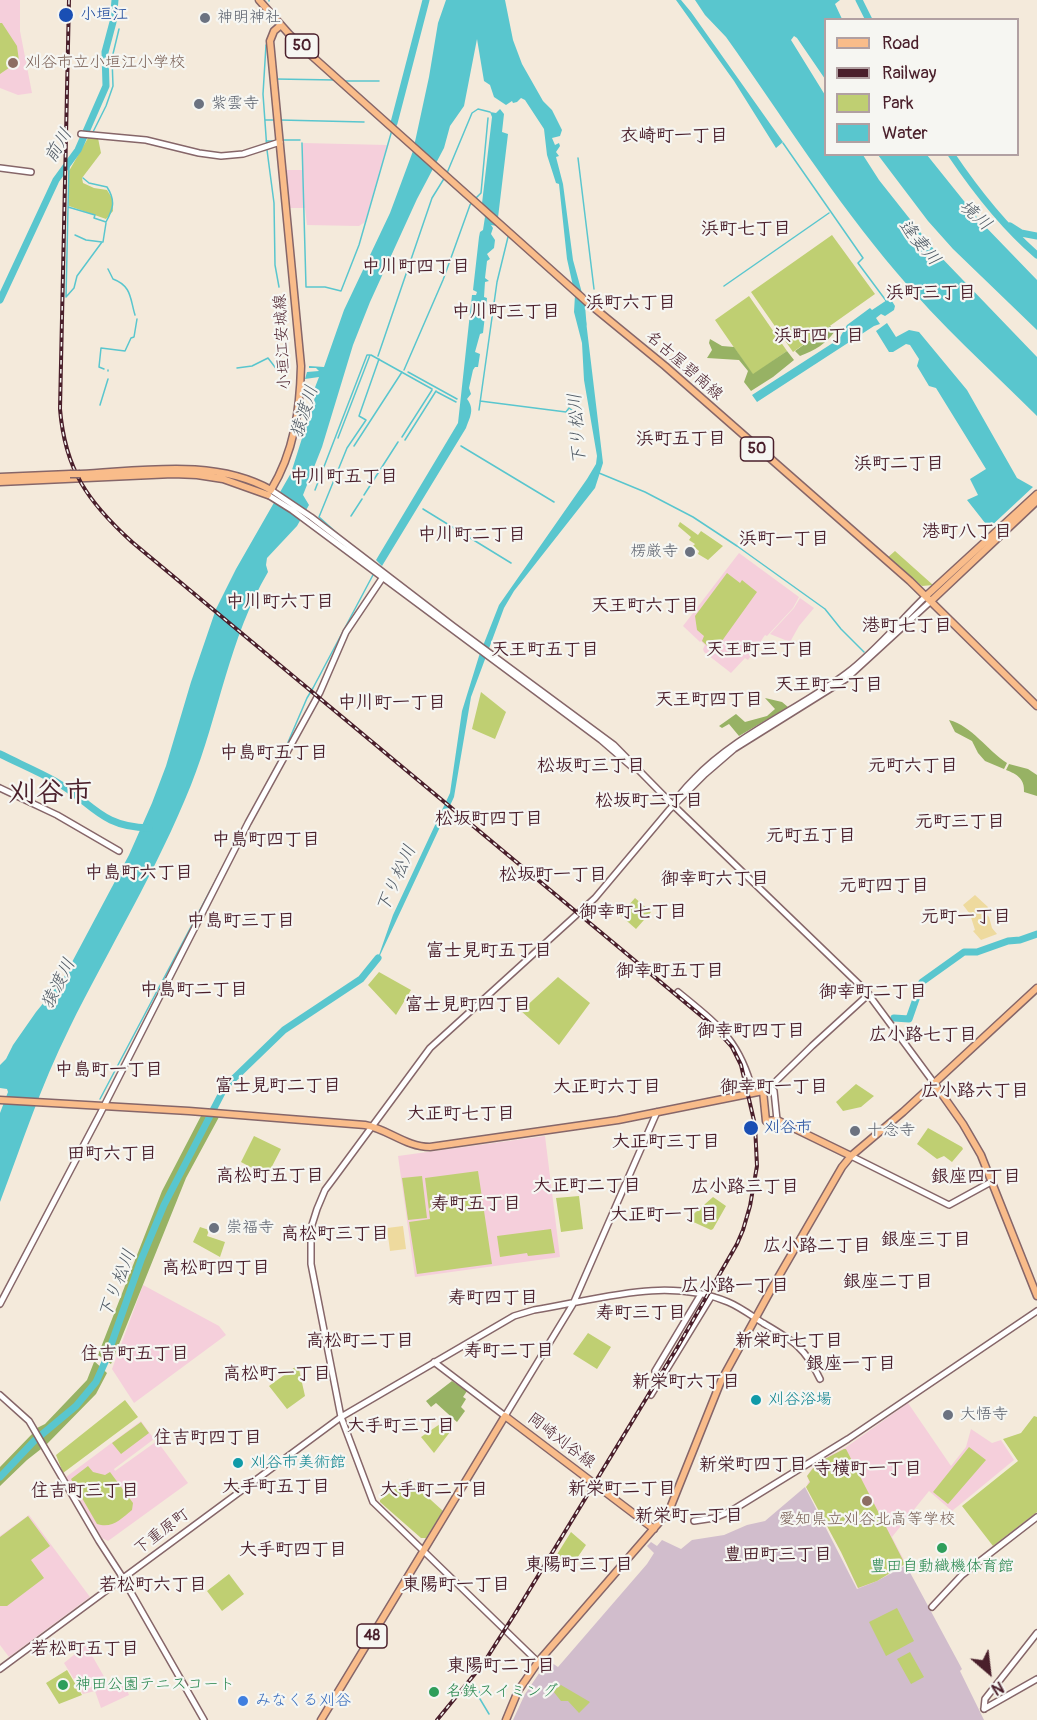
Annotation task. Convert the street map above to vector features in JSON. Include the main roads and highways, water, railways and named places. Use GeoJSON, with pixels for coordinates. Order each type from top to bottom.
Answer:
{"type":"FeatureCollection","features":[{"type":"Feature","properties":{"kind":"main road","name":"名古屋碧南線"},"geometry":{"type":"LineString","coordinates":[[260,0],[313,57],[587,302],[665,366],[928,598],[1037,705]]}},
{"type":"Feature","properties":{"kind":"main road","name":"小垣江安城線"},"geometry":{"type":"LineString","coordinates":[[270,494],[296,429],[302,366],[270,41],[274,31],[281,25]]}},
{"type":"Feature","properties":{"kind":"main road"},"geometry":{"type":"LineString","coordinates":[[0,477],[192,469],[236,477],[270,494]]}},
{"type":"Feature","properties":{"kind":"main road"},"geometry":{"type":"LineString","coordinates":[[0,482],[173,474],[197,475],[234,481],[270,494]]}},
{"type":"Feature","properties":{"kind":"main road"},"geometry":{"type":"LineString","coordinates":[[928,598],[1033,503],[1037,495]]}},
{"type":"Feature","properties":{"kind":"main road"},"geometry":{"type":"LineString","coordinates":[[506,1720],[518,1691],[538,1662],[669,1511],[676,1499],[721,1381],[842,1167],[1037,988]]}},
{"type":"Feature","properties":{"kind":"main road"},"geometry":{"type":"LineString","coordinates":[[934,1083],[967,1130],[981,1155],[1037,1296]]}},
{"type":"Feature","properties":{"kind":"main road"},"geometry":{"type":"LineString","coordinates":[[0,1100],[105,1105],[372,1127],[411,1144],[430,1147],[571,1127],[766,1089],[766,1121],[777,1120],[852,1156]]}},
{"type":"Feature","properties":{"kind":"main road","name":"岡崎刈谷線"},"geometry":{"type":"LineString","coordinates":[[321,1720],[506,1416],[654,1529]]}},
{"type":"Feature","properties":{"kind":"water"},"geometry":{"type":"Polygon","coordinates":[[[446,0],[505,0],[513,40],[522,64],[543,101],[552,110],[562,130],[560,136],[552,138],[555,145],[559,143],[560,146],[556,152],[559,156],[556,157],[563,184],[573,260],[582,293],[580,311],[586,321],[603,463],[595,488],[514,591],[504,608],[471,697],[454,797],[375,966],[371,964],[379,955],[393,915],[450,793],[462,711],[479,656],[499,605],[587,479],[596,464],[597,456],[584,380],[582,343],[574,312],[575,295],[567,259],[559,184],[556,183],[547,155],[544,129],[525,100],[521,98],[517,102],[512,101],[506,105],[494,97],[490,85],[484,81],[477,39],[464,106],[450,126],[444,148],[417,199],[353,345],[322,447],[303,495],[309,505],[297,526],[267,558],[268,572],[243,623],[201,758],[178,817],[59,1050],[0,1202],[0,1113],[8,1092],[7,1089],[0,1088],[0,1065],[36,1012],[63,979],[129,855],[166,766],[216,609],[236,569],[291,473],[316,394],[314,390],[319,377],[305,379],[307,372],[319,371],[309,366],[324,367],[344,310],[390,213],[413,151],[438,23],[446,0]]]}},
{"type":"Feature","properties":{"kind":"water"},"geometry":{"type":"Polygon","coordinates":[[[676,0],[681,0],[691,12],[783,142],[776,148],[734,81],[676,0]]]}},
{"type":"Feature","properties":{"kind":"water","name":"逢妻川"},"geometry":{"type":"Polygon","coordinates":[[[695,0],[840,0],[835,4],[842,18],[824,18],[824,78],[797,38],[794,36],[791,40],[824,93],[824,156],[864,156],[879,180],[936,252],[1037,357],[1037,416],[947,328],[897,273],[830,187],[726,37],[705,15],[695,0]]]}},
{"type":"Feature","properties":{"kind":"water"},"geometry":{"type":"Polygon","coordinates":[[[500,109],[504,114],[502,132],[508,134],[497,226],[491,225],[493,228],[491,234],[495,240],[494,248],[487,254],[490,259],[487,261],[485,278],[489,281],[485,282],[484,297],[487,298],[483,333],[480,334],[475,352],[480,354],[478,367],[473,370],[469,388],[471,394],[467,399],[471,406],[470,417],[466,428],[382,566],[376,560],[458,423],[472,295],[476,295],[477,292],[473,290],[479,237],[483,230],[485,217],[481,212],[492,117],[490,112],[496,113],[500,109]]]}},
{"type":"Feature","properties":{"kind":"water","name":"境川"},"geometry":{"type":"Polygon","coordinates":[[[879,156],[928,156],[980,221],[1037,280],[1037,330],[953,249],[928,221],[879,156]]]}},
{"type":"Feature","properties":{"kind":"water"},"geometry":{"type":"Polygon","coordinates":[[[890,298],[895,306],[894,310],[885,316],[881,314],[876,318],[880,324],[757,402],[752,395],[839,339],[847,325],[870,308],[872,310],[890,298]]]}},
{"type":"Feature","properties":{"kind":"water"},"geometry":{"type":"Polygon","coordinates":[[[887,323],[896,337],[909,330],[919,332],[967,390],[1017,478],[1033,487],[989,528],[967,500],[978,495],[970,479],[986,469],[936,388],[929,386],[917,366],[919,359],[910,345],[906,344],[889,352],[876,331],[887,323]]]}},
{"type":"Feature","properties":{"kind":"waterway","name":"前川"},"geometry":{"type":"LineString","coordinates":[[0,300],[56,180],[78,150],[106,86],[105,52],[113,22],[115,0]]}},
{"type":"Feature","properties":{"kind":"waterway"},"geometry":{"type":"LineString","coordinates":[[394,123],[426,0]]}},
{"type":"Feature","properties":{"kind":"waterway"},"geometry":{"type":"LineString","coordinates":[[859,0],[868,18]]}},
{"type":"Feature","properties":{"kind":"waterway"},"geometry":{"type":"LineString","coordinates":[[93,132],[113,86],[112,58],[119,29]]}},
{"type":"Feature","properties":{"kind":"waterway"},"geometry":{"type":"LineString","coordinates":[[266,45],[263,94],[274,203],[275,265],[279,287]]}},
{"type":"Feature","properties":{"kind":"waterway"},"geometry":{"type":"LineString","coordinates":[[275,79],[336,80]]}},
{"type":"Feature","properties":{"kind":"waterway"},"geometry":{"type":"LineString","coordinates":[[344,81],[379,81]]}},
{"type":"Feature","properties":{"kind":"waterway"},"geometry":{"type":"LineString","coordinates":[[447,173],[472,113],[478,109],[490,112]]}},
{"type":"Feature","properties":{"kind":"waterway"},"geometry":{"type":"LineString","coordinates":[[476,198],[481,193],[488,118]]}},
{"type":"Feature","properties":{"kind":"waterway"},"geometry":{"type":"LineString","coordinates":[[265,120],[276,120]]}},
{"type":"Feature","properties":{"kind":"waterway"},"geometry":{"type":"LineString","coordinates":[[280,120],[364,122]]}},
{"type":"Feature","properties":{"kind":"waterway"},"geometry":{"type":"LineString","coordinates":[[302,143],[306,287],[325,287],[341,291],[359,245],[392,130]]}},
{"type":"Feature","properties":{"kind":"waterway"},"geometry":{"type":"LineString","coordinates":[[283,140],[300,140]]}},
{"type":"Feature","properties":{"kind":"waterway"},"geometry":{"type":"LineString","coordinates":[[266,141],[275,141]]}},
{"type":"Feature","properties":{"kind":"waterway"},"geometry":{"type":"LineString","coordinates":[[783,143],[863,258],[858,263],[887,302]]}},
{"type":"Feature","properties":{"kind":"waterway","name":"境川"},"geometry":{"type":"LineString","coordinates":[[952,156],[991,208],[1037,255]]}},
{"type":"Feature","properties":{"kind":"waterway"},"geometry":{"type":"LineString","coordinates":[[578,158],[594,289]]}},
{"type":"Feature","properties":{"kind":"waterway"},"geometry":{"type":"LineString","coordinates":[[66,297],[69,163]]}},
{"type":"Feature","properties":{"kind":"waterway"},"geometry":{"type":"LineString","coordinates":[[378,356],[432,198],[445,177]]}},
{"type":"Feature","properties":{"kind":"waterway"},"geometry":{"type":"LineString","coordinates":[[68,207],[95,215],[94,218],[106,222],[112,209],[110,192],[107,187],[89,183],[83,178]]}},
{"type":"Feature","properties":{"kind":"waterway"},"geometry":{"type":"LineString","coordinates":[[404,370],[443,280],[473,201]]}},
{"type":"Feature","properties":{"kind":"waterway"},"geometry":{"type":"LineString","coordinates":[[724,286],[829,213]]}},
{"type":"Feature","properties":{"kind":"waterway"},"geometry":{"type":"LineString","coordinates":[[103,242],[106,223]]}},
{"type":"Feature","properties":{"kind":"waterway"},"geometry":{"type":"LineString","coordinates":[[1010,226],[1021,233],[1037,236]]}},
{"type":"Feature","properties":{"kind":"waterway"},"geometry":{"type":"LineString","coordinates":[[66,297],[74,288],[77,276],[102,242],[86,240],[75,235]]}},
{"type":"Feature","properties":{"kind":"waterway"},"geometry":{"type":"LineString","coordinates":[[479,410],[497,282],[508,237]]}},
{"type":"Feature","properties":{"kind":"waterway"},"geometry":{"type":"LineString","coordinates":[[108,269],[113,279],[127,289],[135,315]]}},
{"type":"Feature","properties":{"kind":"waterway","name":"下り松川"},"geometry":{"type":"LineString","coordinates":[[581,299],[583,324]]}},
{"type":"Feature","properties":{"kind":"waterway"},"geometry":{"type":"LineString","coordinates":[[104,369],[99,367],[101,348],[125,351],[131,338],[134,337],[137,319]]}},
{"type":"Feature","properties":{"kind":"waterway"},"geometry":{"type":"LineString","coordinates":[[315,490],[367,355],[370,355]]}},
{"type":"Feature","properties":{"kind":"waterway"},"geometry":{"type":"LineString","coordinates":[[338,438],[370,355]]}},
{"type":"Feature","properties":{"kind":"waterway"},"geometry":{"type":"LineString","coordinates":[[371,355],[432,389]]}},
{"type":"Feature","properties":{"kind":"waterway"},"geometry":{"type":"LineString","coordinates":[[237,368],[252,366],[268,358],[278,371]]}},
{"type":"Feature","properties":{"kind":"waterway"},"geometry":{"type":"LineString","coordinates":[[338,534],[319,517],[347,448],[366,420],[359,416],[379,359]]}},
{"type":"Feature","properties":{"kind":"waterway"},"geometry":{"type":"LineString","coordinates":[[354,446],[402,372]]}},
{"type":"Feature","properties":{"kind":"waterway"},"geometry":{"type":"LineString","coordinates":[[408,372],[457,399]]}},
{"type":"Feature","properties":{"kind":"waterway"},"geometry":{"type":"LineString","coordinates":[[100,405],[108,379]]}},
{"type":"Feature","properties":{"kind":"waterway"},"geometry":{"type":"LineString","coordinates":[[402,437],[432,390]]}},
{"type":"Feature","properties":{"kind":"waterway"},"geometry":{"type":"LineString","coordinates":[[405,440],[436,391]]}},
{"type":"Feature","properties":{"kind":"waterway"},"geometry":{"type":"LineString","coordinates":[[437,392],[456,402]]}},
{"type":"Feature","properties":{"kind":"waterway"},"geometry":{"type":"LineString","coordinates":[[480,401],[566,412],[569,408],[576,413]]}},
{"type":"Feature","properties":{"kind":"waterway"},"geometry":{"type":"LineString","coordinates":[[364,495],[398,442]]}},
{"type":"Feature","properties":{"kind":"waterway"},"geometry":{"type":"LineString","coordinates":[[461,446],[554,502]]}},
{"type":"Feature","properties":{"kind":"waterway"},"geometry":{"type":"LineString","coordinates":[[599,473],[645,492],[693,517],[737,546],[825,609],[864,652]]}},
{"type":"Feature","properties":{"kind":"waterway"},"geometry":{"type":"LineString","coordinates":[[351,516],[362,499]]}},
{"type":"Feature","properties":{"kind":"waterway"},"geometry":{"type":"LineString","coordinates":[[423,509],[511,563]]}},
{"type":"Feature","properties":{"kind":"waterway"},"geometry":{"type":"LineString","coordinates":[[100,1099],[286,747],[307,698],[374,573]]}},
{"type":"Feature","properties":{"kind":"waterway","name":"猿渡川"},"geometry":{"type":"LineString","coordinates":[[0,754],[55,781],[108,818],[132,827],[149,828]]}},
{"type":"Feature","properties":{"kind":"waterway"},"geometry":{"type":"LineString","coordinates":[[894,1018],[909,1019],[922,982],[964,952],[977,952],[1037,934]]}},
{"type":"Feature","properties":{"kind":"waterway","name":"下り松川"},"geometry":{"type":"LineString","coordinates":[[0,1477],[34,1441],[76,1406],[96,1382],[164,1205],[225,1087],[284,1030],[361,979],[378,958]]}},
{"type":"Feature","properties":{"kind":"waterway"},"geometry":{"type":"LineString","coordinates":[[478,1690],[481,1695]]}},
{"type":"Feature","properties":{"kind":"waterway"},"geometry":{"type":"LineString","coordinates":[[480,1699],[489,1714]]}},
{"type":"Feature","properties":{"kind":"railway"},"geometry":{"type":"LineString","coordinates":[[69,0],[60,409],[67,450],[81,483],[103,513],[132,542],[711,1024],[732,1047],[741,1065],[755,1125],[757,1166],[750,1206],[737,1244],[677,1348],[516,1612],[483,1664],[437,1720]]}},
{"type":"Feature","properties":{"kind":"place","name":"小垣江"},"geometry":{"type":"Point","coordinates":[66,15]}},
{"type":"Feature","properties":{"kind":"place","name":"神明神社"},"geometry":{"type":"Point","coordinates":[205,18]}},
{"type":"Feature","properties":{"kind":"place","name":"刈谷市立小垣江小学校"},"geometry":{"type":"Point","coordinates":[13,63]}},
{"type":"Feature","properties":{"kind":"place","name":"紫雲寺"},"geometry":{"type":"Point","coordinates":[199,104]}},
{"type":"Feature","properties":{"kind":"place","name":"楞厳寺"},"geometry":{"type":"Point","coordinates":[690,552]}},
{"type":"Feature","properties":{"kind":"place","name":"刈谷市"},"geometry":{"type":"Point","coordinates":[751,1128]}},
{"type":"Feature","properties":{"kind":"place","name":"十念寺"},"geometry":{"type":"Point","coordinates":[855,1131]}},
{"type":"Feature","properties":{"kind":"place","name":"崇福寺"},"geometry":{"type":"Point","coordinates":[214,1228]}},
{"type":"Feature","properties":{"kind":"place","name":"刈谷浴場"},"geometry":{"type":"Point","coordinates":[756,1400]}},
{"type":"Feature","properties":{"kind":"place","name":"大悟寺"},"geometry":{"type":"Point","coordinates":[948,1415]}},
{"type":"Feature","properties":{"kind":"place","name":"刈谷市美術館"},"geometry":{"type":"Point","coordinates":[238,1463]}},
{"type":"Feature","properties":{"kind":"place","name":"愛知県立刈谷北高等学校"},"geometry":{"type":"Point","coordinates":[867,1501]}},
{"type":"Feature","properties":{"kind":"place","name":"豊田自動織機体育館"},"geometry":{"type":"Point","coordinates":[942,1548]}},
{"type":"Feature","properties":{"kind":"place","name":"神田公園テニスコート"},"geometry":{"type":"Point","coordinates":[63,1685]}},
{"type":"Feature","properties":{"kind":"place","name":"名鉄スイミング"},"geometry":{"type":"Point","coordinates":[434,1692]}},
{"type":"Feature","properties":{"kind":"place","name":"みなくる刈谷"},"geometry":{"type":"Point","coordinates":[243,1701]}},
{"type":"Feature","properties":{"kind":"district","name":"衣崎町一丁目"},"geometry":{"type":"Point","coordinates":[674,136]}},
{"type":"Feature","properties":{"kind":"district","name":"浜町七丁目"},"geometry":{"type":"Point","coordinates":[746,229]}},
{"type":"Feature","properties":{"kind":"district","name":"中川町四丁目"},"geometry":{"type":"Point","coordinates":[416,267]}},
{"type":"Feature","properties":{"kind":"district","name":"浜町三丁目"},"geometry":{"type":"Point","coordinates":[931,293]}},
{"type":"Feature","properties":{"kind":"district","name":"浜町六丁目"},"geometry":{"type":"Point","coordinates":[631,303]}},
{"type":"Feature","properties":{"kind":"district","name":"中川町三丁目"},"geometry":{"type":"Point","coordinates":[506,312]}},
{"type":"Feature","properties":{"kind":"district","name":"浜町四丁目"},"geometry":{"type":"Point","coordinates":[819,336]}},
{"type":"Feature","properties":{"kind":"district","name":"浜町五丁目"},"geometry":{"type":"Point","coordinates":[681,439]}},
{"type":"Feature","properties":{"kind":"district","name":"浜町二丁目"},"geometry":{"type":"Point","coordinates":[899,464]}},
{"type":"Feature","properties":{"kind":"district","name":"中川町五丁目"},"geometry":{"type":"Point","coordinates":[344,477]}},
{"type":"Feature","properties":{"kind":"district","name":"港町八丁目"},"geometry":{"type":"Point","coordinates":[967,532]}},
{"type":"Feature","properties":{"kind":"district","name":"中川町二丁目"},"geometry":{"type":"Point","coordinates":[472,535]}},
{"type":"Feature","properties":{"kind":"district","name":"浜町一丁目"},"geometry":{"type":"Point","coordinates":[784,539]}},
{"type":"Feature","properties":{"kind":"district","name":"中川町六丁目"},"geometry":{"type":"Point","coordinates":[280,602]}},
{"type":"Feature","properties":{"kind":"district","name":"天王町六丁目"},"geometry":{"type":"Point","coordinates":[645,606]}},
{"type":"Feature","properties":{"kind":"district","name":"港町七丁目"},"geometry":{"type":"Point","coordinates":[907,626]}},
{"type":"Feature","properties":{"kind":"district","name":"天王町五丁目"},"geometry":{"type":"Point","coordinates":[545,650]}},
{"type":"Feature","properties":{"kind":"district","name":"天王町三丁目"},"geometry":{"type":"Point","coordinates":[760,650]}},
{"type":"Feature","properties":{"kind":"district","name":"天王町二丁目"},"geometry":{"type":"Point","coordinates":[829,685]}},
{"type":"Feature","properties":{"kind":"district","name":"天王町四丁目"},"geometry":{"type":"Point","coordinates":[709,700]}},
{"type":"Feature","properties":{"kind":"district","name":"中川町一丁目"},"geometry":{"type":"Point","coordinates":[392,703]}},
{"type":"Feature","properties":{"kind":"district","name":"中島町五丁目"},"geometry":{"type":"Point","coordinates":[274,753]}},
{"type":"Feature","properties":{"kind":"district","name":"松坂町三丁目"},"geometry":{"type":"Point","coordinates":[591,766]}},
{"type":"Feature","properties":{"kind":"district","name":"元町六丁目"},"geometry":{"type":"Point","coordinates":[913,766]}},
{"type":"Feature","properties":{"kind":"district","name":"刈谷市"},"geometry":{"type":"Point","coordinates":[50,794]}},
{"type":"Feature","properties":{"kind":"district","name":"松坂町二丁目"},"geometry":{"type":"Point","coordinates":[649,801]}},
{"type":"Feature","properties":{"kind":"district","name":"松坂町四丁目"},"geometry":{"type":"Point","coordinates":[489,819]}},
{"type":"Feature","properties":{"kind":"district","name":"元町三丁目"},"geometry":{"type":"Point","coordinates":[960,822]}},
{"type":"Feature","properties":{"kind":"district","name":"元町五丁目"},"geometry":{"type":"Point","coordinates":[811,836]}},
{"type":"Feature","properties":{"kind":"district","name":"中島町四丁目"},"geometry":{"type":"Point","coordinates":[266,840]}},
{"type":"Feature","properties":{"kind":"district","name":"中島町六丁目"},"geometry":{"type":"Point","coordinates":[139,873]}},
{"type":"Feature","properties":{"kind":"district","name":"松坂町一丁目"},"geometry":{"type":"Point","coordinates":[553,875]}},
{"type":"Feature","properties":{"kind":"district","name":"御幸町六丁目"},"geometry":{"type":"Point","coordinates":[715,879]}},
{"type":"Feature","properties":{"kind":"district","name":"元町四丁目"},"geometry":{"type":"Point","coordinates":[884,886]}},
{"type":"Feature","properties":{"kind":"district","name":"御幸町七丁目"},"geometry":{"type":"Point","coordinates":[633,912]}},
{"type":"Feature","properties":{"kind":"district","name":"元町一丁目"},"geometry":{"type":"Point","coordinates":[966,917]}},
{"type":"Feature","properties":{"kind":"district","name":"中島町三丁目"},"geometry":{"type":"Point","coordinates":[241,921]}},
{"type":"Feature","properties":{"kind":"district","name":"富士見町五丁目"},"geometry":{"type":"Point","coordinates":[489,951]}},
{"type":"Feature","properties":{"kind":"district","name":"御幸町五丁目"},"geometry":{"type":"Point","coordinates":[670,971]}},
{"type":"Feature","properties":{"kind":"district","name":"中島町二丁目"},"geometry":{"type":"Point","coordinates":[194,990]}},
{"type":"Feature","properties":{"kind":"district","name":"御幸町二丁目"},"geometry":{"type":"Point","coordinates":[873,992]}},
{"type":"Feature","properties":{"kind":"district","name":"富士見町四丁目"},"geometry":{"type":"Point","coordinates":[468,1005]}},
{"type":"Feature","properties":{"kind":"district","name":"御幸町四丁目"},"geometry":{"type":"Point","coordinates":[751,1031]}},
{"type":"Feature","properties":{"kind":"district","name":"広小路七丁目"},"geometry":{"type":"Point","coordinates":[923,1035]}},
{"type":"Feature","properties":{"kind":"district","name":"中島町一丁目"},"geometry":{"type":"Point","coordinates":[109,1070]}},
{"type":"Feature","properties":{"kind":"district","name":"富士見町二丁目"},"geometry":{"type":"Point","coordinates":[278,1086]}},
{"type":"Feature","properties":{"kind":"district","name":"大正町六丁目"},"geometry":{"type":"Point","coordinates":[607,1087]}},
{"type":"Feature","properties":{"kind":"district","name":"御幸町一丁目"},"geometry":{"type":"Point","coordinates":[774,1087]}},
{"type":"Feature","properties":{"kind":"district","name":"広小路六丁目"},"geometry":{"type":"Point","coordinates":[975,1091]}},
{"type":"Feature","properties":{"kind":"district","name":"大正町七丁目"},"geometry":{"type":"Point","coordinates":[461,1114]}},
{"type":"Feature","properties":{"kind":"district","name":"大正町三丁目"},"geometry":{"type":"Point","coordinates":[666,1142]}},
{"type":"Feature","properties":{"kind":"district","name":"田町六丁目"},"geometry":{"type":"Point","coordinates":[112,1154]}},
{"type":"Feature","properties":{"kind":"district","name":"高松町五丁目"},"geometry":{"type":"Point","coordinates":[270,1176]}},
{"type":"Feature","properties":{"kind":"district","name":"銀座四丁目"},"geometry":{"type":"Point","coordinates":[976,1177]}},
{"type":"Feature","properties":{"kind":"district","name":"大正町二丁目"},"geometry":{"type":"Point","coordinates":[587,1186]}},
{"type":"Feature","properties":{"kind":"district","name":"広小路三丁目"},"geometry":{"type":"Point","coordinates":[745,1187]}},
{"type":"Feature","properties":{"kind":"district","name":"寿町五丁目"},"geometry":{"type":"Point","coordinates":[476,1204]}},
{"type":"Feature","properties":{"kind":"district","name":"大正町一丁目"},"geometry":{"type":"Point","coordinates":[664,1215]}},
{"type":"Feature","properties":{"kind":"district","name":"高松町三丁目"},"geometry":{"type":"Point","coordinates":[335,1234]}},
{"type":"Feature","properties":{"kind":"district","name":"銀座三丁目"},"geometry":{"type":"Point","coordinates":[926,1240]}},
{"type":"Feature","properties":{"kind":"district","name":"広小路二丁目"},"geometry":{"type":"Point","coordinates":[817,1246]}},
{"type":"Feature","properties":{"kind":"district","name":"高松町四丁目"},"geometry":{"type":"Point","coordinates":[216,1268]}},
{"type":"Feature","properties":{"kind":"district","name":"銀座二丁目"},"geometry":{"type":"Point","coordinates":[888,1282]}},
{"type":"Feature","properties":{"kind":"district","name":"広小路一丁目"},"geometry":{"type":"Point","coordinates":[735,1286]}},
{"type":"Feature","properties":{"kind":"district","name":"寿町四丁目"},"geometry":{"type":"Point","coordinates":[493,1298]}},
{"type":"Feature","properties":{"kind":"district","name":"寿町三丁目"},"geometry":{"type":"Point","coordinates":[641,1313]}},
{"type":"Feature","properties":{"kind":"district","name":"高松町二丁目"},"geometry":{"type":"Point","coordinates":[360,1341]}},
{"type":"Feature","properties":{"kind":"district","name":"新栄町七丁目"},"geometry":{"type":"Point","coordinates":[789,1341]}},
{"type":"Feature","properties":{"kind":"district","name":"寿町二丁目"},"geometry":{"type":"Point","coordinates":[509,1351]}},
{"type":"Feature","properties":{"kind":"district","name":"住吉町五丁目"},"geometry":{"type":"Point","coordinates":[135,1354]}},
{"type":"Feature","properties":{"kind":"district","name":"銀座一丁目"},"geometry":{"type":"Point","coordinates":[851,1364]}},
{"type":"Feature","properties":{"kind":"district","name":"高松町一丁目"},"geometry":{"type":"Point","coordinates":[277,1374]}},
{"type":"Feature","properties":{"kind":"district","name":"新栄町六丁目"},"geometry":{"type":"Point","coordinates":[686,1382]}},
{"type":"Feature","properties":{"kind":"district","name":"大手町三丁目"},"geometry":{"type":"Point","coordinates":[401,1426]}},
{"type":"Feature","properties":{"kind":"district","name":"住吉町四丁目"},"geometry":{"type":"Point","coordinates":[208,1438]}},
{"type":"Feature","properties":{"kind":"district","name":"新栄町四丁目"},"geometry":{"type":"Point","coordinates":[753,1465]}},
{"type":"Feature","properties":{"kind":"district","name":"寺横町一丁目"},"geometry":{"type":"Point","coordinates":[868,1469]}},
{"type":"Feature","properties":{"kind":"district","name":"大手町五丁目"},"geometry":{"type":"Point","coordinates":[276,1487]}},
{"type":"Feature","properties":{"kind":"district","name":"新栄町二丁目"},"geometry":{"type":"Point","coordinates":[622,1489]}},
{"type":"Feature","properties":{"kind":"district","name":"大手町二丁目"},"geometry":{"type":"Point","coordinates":[434,1490]}},
{"type":"Feature","properties":{"kind":"district","name":"住吉町三丁目"},"geometry":{"type":"Point","coordinates":[85,1491]}},
{"type":"Feature","properties":{"kind":"district","name":"新栄町一丁目"},"geometry":{"type":"Point","coordinates":[689,1516]}},
{"type":"Feature","properties":{"kind":"district","name":"大手町四丁目"},"geometry":{"type":"Point","coordinates":[293,1550]}},
{"type":"Feature","properties":{"kind":"district","name":"豊田町三丁目"},"geometry":{"type":"Point","coordinates":[778,1555]}},
{"type":"Feature","properties":{"kind":"district","name":"東陽町三丁目"},"geometry":{"type":"Point","coordinates":[579,1565]}},
{"type":"Feature","properties":{"kind":"district","name":"若松町六丁目"},"geometry":{"type":"Point","coordinates":[153,1585]}},
{"type":"Feature","properties":{"kind":"district","name":"東陽町一丁目"},"geometry":{"type":"Point","coordinates":[456,1585]}},
{"type":"Feature","properties":{"kind":"district","name":"若松町五丁目"},"geometry":{"type":"Point","coordinates":[85,1649]}},
{"type":"Feature","properties":{"kind":"district","name":"東陽町二丁目"},"geometry":{"type":"Point","coordinates":[501,1666]}}]}
